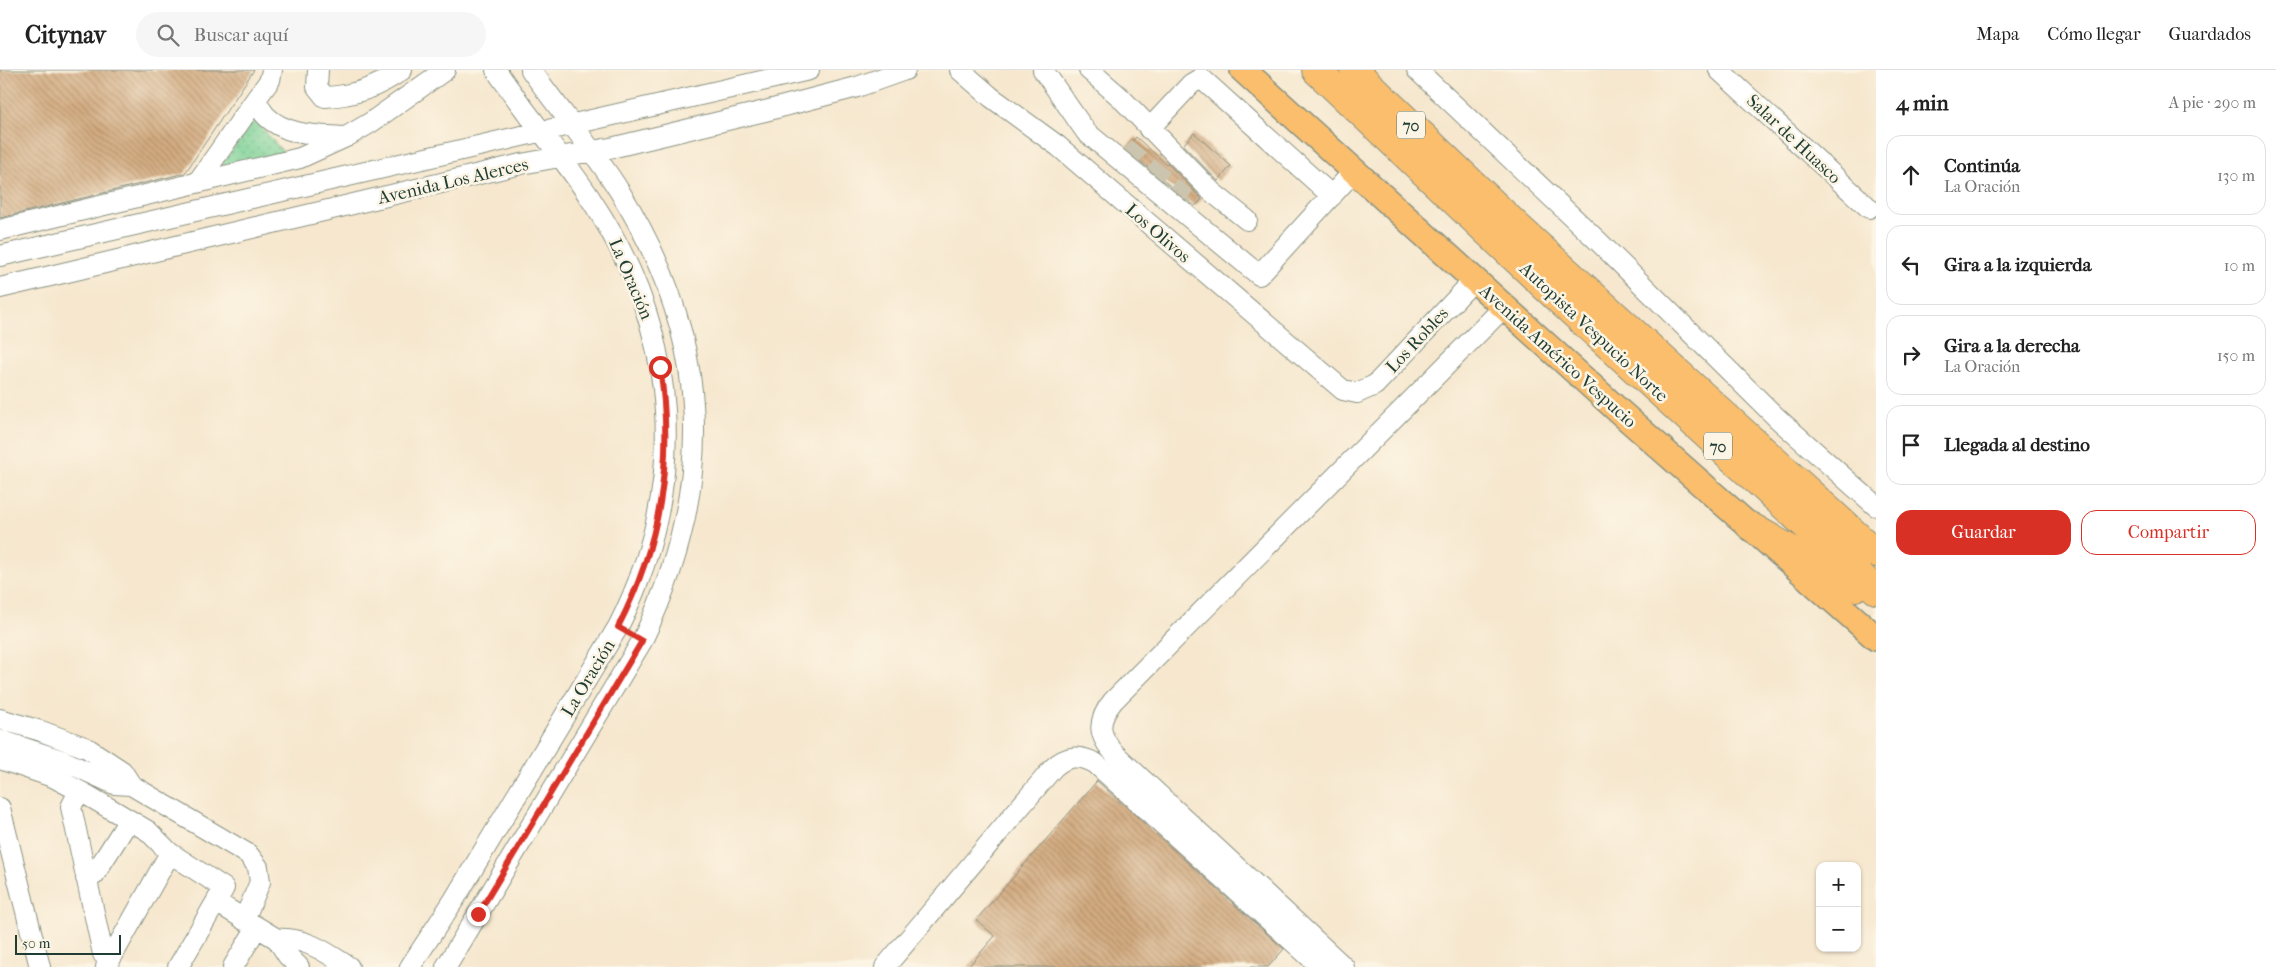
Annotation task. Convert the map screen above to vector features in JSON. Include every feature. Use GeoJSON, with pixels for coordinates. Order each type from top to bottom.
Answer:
{"type":"FeatureCollection","features":[{"type":"Feature","properties":{"kind":"highway","name":"Autopista Vespucio Norte"},"geometry":{"type":"LineString","coordinates":[[1316,70],[1560,301],[1876,590]]}},
{"type":"Feature","properties":{"kind":"highway","name":"Autopista Vespucio Norte"},"geometry":{"type":"LineString","coordinates":[[1354,70],[1516,225],[1876,553]]}},
{"type":"Feature","properties":{"kind":"highway"},"geometry":{"type":"LineString","coordinates":[[1812,495],[1876,534]]}},
{"type":"Feature","properties":{"kind":"highway"},"geometry":{"type":"LineString","coordinates":[[1750,526],[1876,599]]}},
{"type":"Feature","properties":{"kind":"main road","name":"Avenida Américo Vespucio"},"geometry":{"type":"LineString","coordinates":[[1243,70],[1504,307],[1876,638]]}},
{"type":"Feature","properties":{"kind":"street"},"geometry":{"type":"LineString","coordinates":[[197,183],[270,80],[272,70]]}},
{"type":"Feature","properties":{"kind":"street"},"geometry":{"type":"LineString","coordinates":[[318,70],[317,87],[325,97],[340,97],[371,89],[402,70]]}},
{"type":"Feature","properties":{"kind":"street"},"geometry":{"type":"LineString","coordinates":[[0,230],[300,158],[346,137],[370,123],[445,70]]}},
{"type":"Feature","properties":{"kind":"street","name":"La Oración"},"geometry":{"type":"LineString","coordinates":[[410,967],[454,900],[618,627],[640,581],[660,508],[666,462],[664,393],[655,341],[632,274],[603,218],[576,177],[541,133],[496,70]]}},
{"type":"Feature","properties":{"kind":"street","name":"La Oración"},"geometry":{"type":"LineString","coordinates":[[446,967],[642,641],[668,582],[685,525],[694,461],[694,404],[684,344],[659,268],[628,206],[591,151],[531,70]]}},
{"type":"Feature","properties":{"kind":"street","name":"Avenida Los Alerces"},"geometry":{"type":"LineString","coordinates":[[0,288],[559,156],[591,151],[770,110],[857,88],[905,70]]}},
{"type":"Feature","properties":{"kind":"street","name":"Los Olivos"},"geometry":{"type":"LineString","coordinates":[[960,70],[991,97],[1064,151],[1337,387],[1357,393]]}},
{"type":"Feature","properties":{"kind":"street"},"geometry":{"type":"LineString","coordinates":[[1043,70],[1086,132],[1259,275],[1355,170]]}},
{"type":"Feature","properties":{"kind":"street"},"geometry":{"type":"LineString","coordinates":[[1089,70],[1120,97],[1212,192],[1247,220]]}},
{"type":"Feature","properties":{"kind":"street"},"geometry":{"type":"LineString","coordinates":[[1417,70],[1605,247],[1770,411],[1876,506]]}},
{"type":"Feature","properties":{"kind":"street","name":"Salar de Huasco"},"geometry":{"type":"LineString","coordinates":[[1719,70],[1870,208]]}},
{"type":"Feature","properties":{"kind":"street","name":"Avenida Los Alerces"},"geometry":{"type":"LineString","coordinates":[[0,256],[313,183],[541,133],[801,71]]}},
{"type":"Feature","properties":{"kind":"street"},"geometry":{"type":"LineString","coordinates":[[1149,129],[1191,84],[1201,78],[1332,196]]}},
{"type":"Feature","properties":{"kind":"street"},"geometry":{"type":"LineString","coordinates":[[1056,89],[1125,148]]}},
{"type":"Feature","properties":{"kind":"street"},"geometry":{"type":"LineString","coordinates":[[256,99],[265,116],[279,126],[308,135],[346,137]]}},
{"type":"Feature","properties":{"kind":"street"},"geometry":{"type":"LineString","coordinates":[[1195,206],[1268,266]]}},
{"type":"Feature","properties":{"kind":"street","name":"Los Robles"},"geometry":{"type":"LineString","coordinates":[[1357,393],[1375,385],[1474,280]]}},
{"type":"Feature","properties":{"kind":"street"},"geometry":{"type":"LineString","coordinates":[[1344,967],[1116,755],[1109,747],[1101,731],[1102,716],[1113,701],[1504,307]]}},
{"type":"Feature","properties":{"kind":"street"},"geometry":{"type":"LineString","coordinates":[[618,627],[642,641]]}},
{"type":"Feature","properties":{"kind":"street"},"geometry":{"type":"LineString","coordinates":[[0,719],[41,731],[87,748],[122,771],[130,785]]}},
{"type":"Feature","properties":{"kind":"street"},"geometry":{"type":"LineString","coordinates":[[0,740],[64,760],[114,784],[130,785],[248,854],[258,867],[260,882],[250,923],[233,967]]}},
{"type":"Feature","properties":{"kind":"street"},"geometry":{"type":"LineString","coordinates":[[885,967],[1053,768],[1065,759],[1079,757],[1096,763],[1321,967]]}},
{"type":"Feature","properties":{"kind":"street"},"geometry":{"type":"LineString","coordinates":[[0,759],[53,777],[79,791],[148,831],[170,853],[224,888],[178,967]]}},
{"type":"Feature","properties":{"kind":"street"},"geometry":{"type":"LineString","coordinates":[[79,791],[71,807],[103,954],[108,963]]}},
{"type":"Feature","properties":{"kind":"street"},"geometry":{"type":"LineString","coordinates":[[0,808],[40,967]]}},
{"type":"Feature","properties":{"kind":"street"},"geometry":{"type":"LineString","coordinates":[[86,878],[94,875],[128,820]]}},
{"type":"Feature","properties":{"kind":"street"},"geometry":{"type":"LineString","coordinates":[[108,963],[170,853]]}},
{"type":"Feature","properties":{"kind":"street"},"geometry":{"type":"LineString","coordinates":[[216,902],[277,939],[288,956],[299,967]]}},
{"type":"Feature","properties":{"kind":"street"},"geometry":{"type":"LineString","coordinates":[[277,939],[294,939],[306,942],[348,967]]}},
{"type":"Feature","properties":{"kind":"green space"},"geometry":{"type":"Polygon","coordinates":[[[256,118],[284,153],[225,166],[222,164],[256,118]]]}},
{"type":"Feature","properties":{"kind":"building"},"geometry":{"type":"Polygon","coordinates":[[[0,70],[254,70],[185,173],[0,218],[0,70]]]}},
{"type":"Feature","properties":{"kind":"building"},"geometry":{"type":"Polygon","coordinates":[[[1194,133],[1231,166],[1218,181],[1183,145],[1194,133]]]}},
{"type":"Feature","properties":{"kind":"building"},"geometry":{"type":"Polygon","coordinates":[[[1136,137],[1167,163],[1202,199],[1195,206],[1125,149],[1136,137]]]}},
{"type":"Feature","properties":{"kind":"building"},"geometry":{"type":"Polygon","coordinates":[[[1097,781],[1284,949],[1268,967],[968,967],[995,936],[976,920],[1097,781]]]}},
{"type":"Feature","properties":{"kind":"tunnel"},"geometry":{"type":"LineString","coordinates":[[1125,148],[1195,206]]}},
{"type":"Feature","properties":{"kind":"route"},"geometry":{"type":"LineString","coordinates":[[478,914],[642,641],[618,627],[640,581],[655,530],[664,485],[667,439],[660,367]]}}]}
